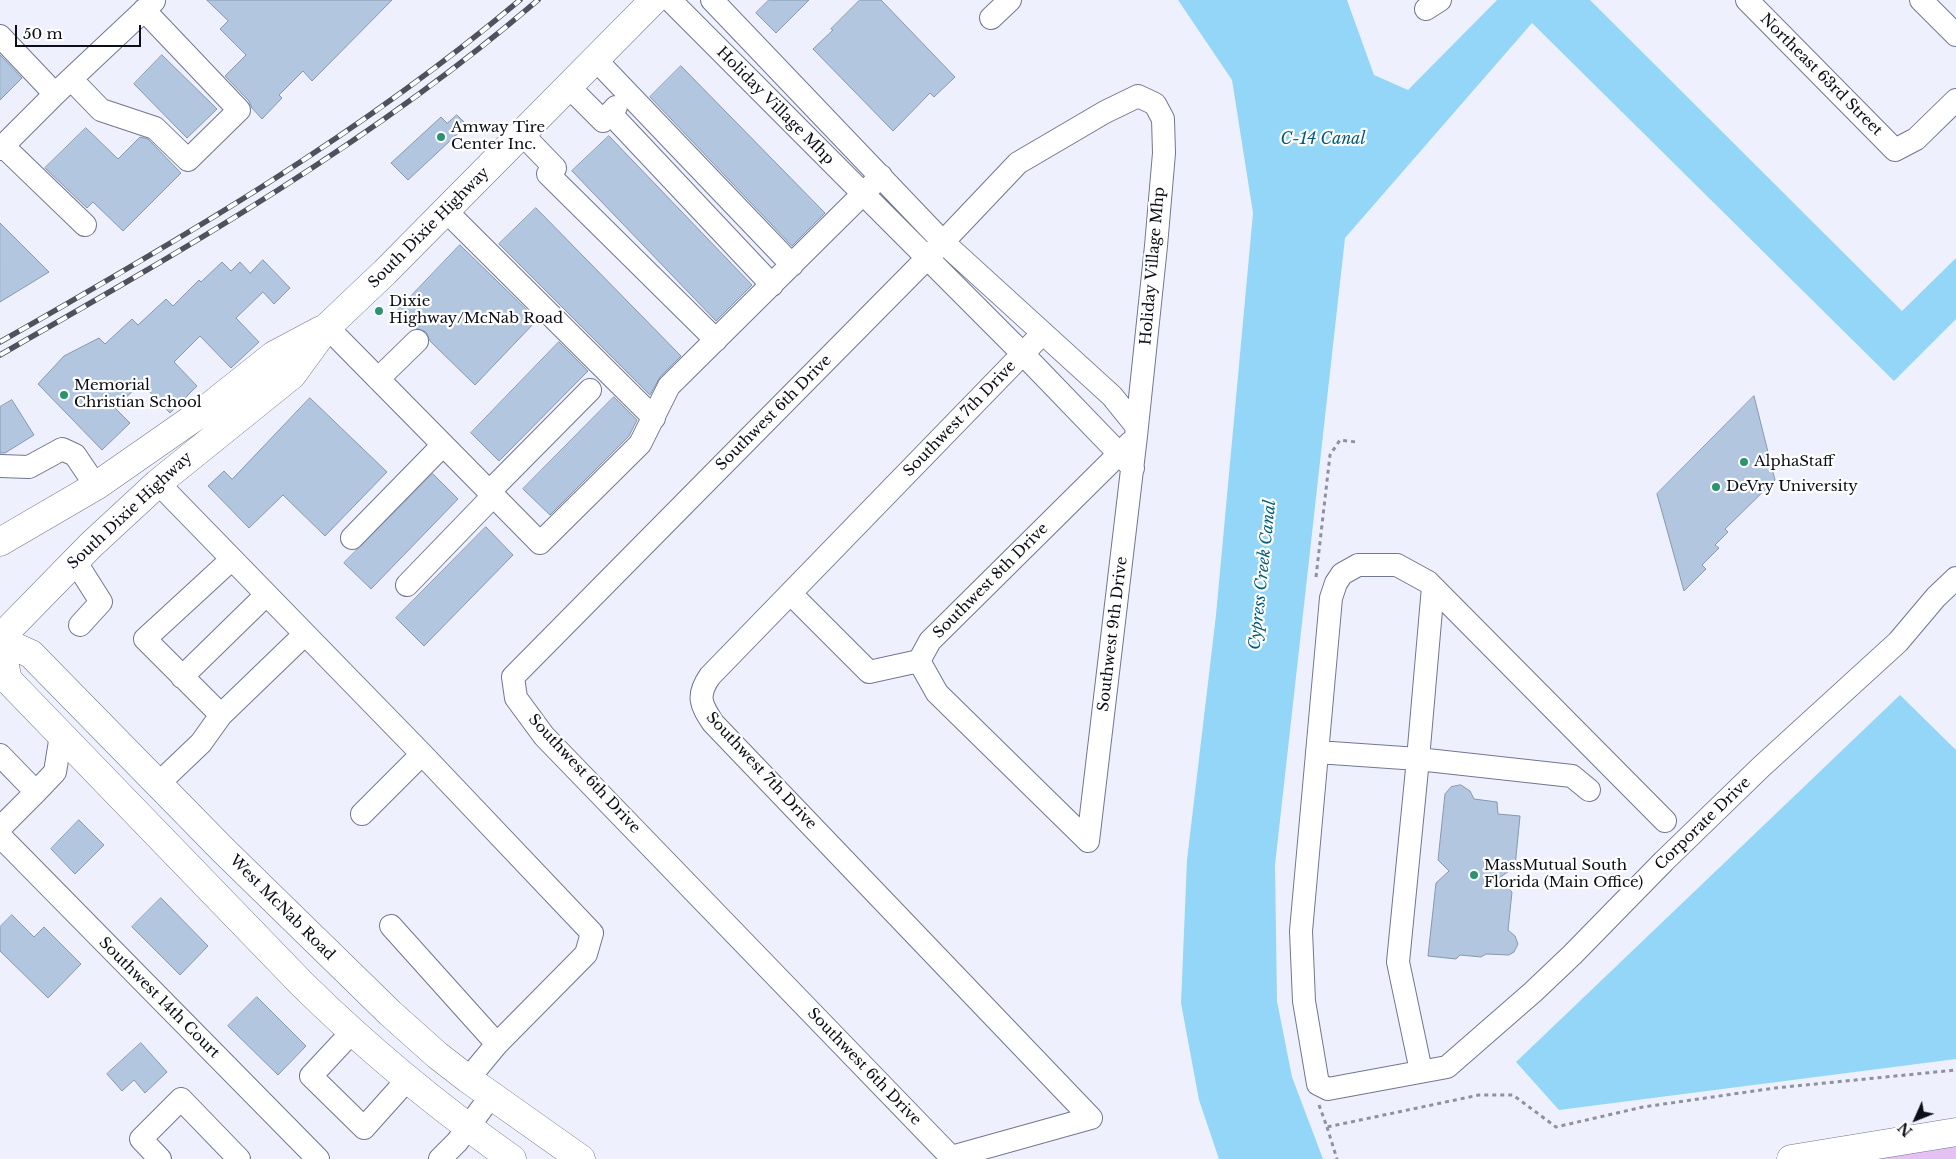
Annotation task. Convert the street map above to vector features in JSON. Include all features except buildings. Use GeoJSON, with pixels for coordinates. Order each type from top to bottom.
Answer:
{"type":"FeatureCollection","features":[{"type":"Feature","properties":{"kind":"main road","name":"South Dixie Highway"},"geometry":{"type":"LineString","coordinates":[[0,639],[75,562],[158,483],[292,375],[328,327],[446,211],[654,0]]}},
{"type":"Feature","properties":{"kind":"main road","name":"South Dixie Highway"},"geometry":{"type":"LineString","coordinates":[[0,542],[96,486],[205,410],[274,356],[328,327]]}},
{"type":"Feature","properties":{"kind":"main road","name":"West McNab Road"},"geometry":{"type":"LineString","coordinates":[[0,639],[31,654],[350,977],[415,1036],[468,1079],[581,1159]]}},
{"type":"Feature","properties":{"kind":"main road"},"geometry":{"type":"LineString","coordinates":[[0,644],[8,680],[271,952],[352,1032],[406,1080],[512,1159]]}},
{"type":"Feature","properties":{"kind":"main road"},"geometry":{"type":"LineString","coordinates":[[1791,1159],[1956,1132]]}},
{"type":"Feature","properties":{"kind":"street","name":"Holiday Village Mhp"},"geometry":{"type":"LineString","coordinates":[[670,0],[1126,460]]}},
{"type":"Feature","properties":{"kind":"street","name":"Holiday Village Mhp"},"geometry":{"type":"LineString","coordinates":[[712,0],[943,242],[1112,396],[1137,432]]}},
{"type":"Feature","properties":{"kind":"street"},"geometry":{"type":"LineString","coordinates":[[991,18],[1010,0]]}},
{"type":"Feature","properties":{"kind":"street","name":"Northeast 63rd Street"},"geometry":{"type":"LineString","coordinates":[[1747,0],[1894,150],[1916,139],[1956,100]]}},
{"type":"Feature","properties":{"kind":"street"},"geometry":{"type":"LineString","coordinates":[[1921,0],[1956,35]]}},
{"type":"Feature","properties":{"kind":"street"},"geometry":{"type":"LineString","coordinates":[[0,36],[63,87],[101,110],[155,128],[188,160],[239,110],[149,5],[63,87],[2,148],[85,225]]}},
{"type":"Feature","properties":{"kind":"street"},"geometry":{"type":"LineString","coordinates":[[596,60],[792,265]]}},
{"type":"Feature","properties":{"kind":"street"},"geometry":{"type":"LineString","coordinates":[[569,87],[603,121],[629,94]]}},
{"type":"Feature","properties":{"kind":"street","name":"Holiday Village Mhp"},"geometry":{"type":"LineString","coordinates":[[943,242],[1018,163],[1105,112],[1138,96],[1155,104],[1163,119],[1164,153],[1137,432]]}},
{"type":"Feature","properties":{"kind":"street"},"geometry":{"type":"LineString","coordinates":[[610,113],[772,284]]}},
{"type":"Feature","properties":{"kind":"street"},"geometry":{"type":"LineString","coordinates":[[522,134],[555,168],[548,174],[716,340]]}},
{"type":"Feature","properties":{"kind":"street"},"geometry":{"type":"LineString","coordinates":[[670,176],[689,158]]}},
{"type":"Feature","properties":{"kind":"street"},"geometry":{"type":"LineString","coordinates":[[328,327],[540,544],[640,444],[669,386],[881,176]]}},
{"type":"Feature","properties":{"kind":"street"},"geometry":{"type":"LineString","coordinates":[[446,211],[654,418]]}},
{"type":"Feature","properties":{"kind":"street","name":"Southwest 6th Drive"},"geometry":{"type":"LineString","coordinates":[[943,242],[513,677],[516,698],[544,736],[951,1157],[1091,1118]]}},
{"type":"Feature","properties":{"kind":"street","name":"Southwest 7th Drive"},"geometry":{"type":"LineString","coordinates":[[1043,333],[710,676],[703,685],[701,705],[712,723],[1091,1118]]}},
{"type":"Feature","properties":{"kind":"street"},"geometry":{"type":"LineString","coordinates":[[378,379],[417,341]]}},
{"type":"Feature","properties":{"kind":"street"},"geometry":{"type":"LineString","coordinates":[[408,585],[590,390]]}},
{"type":"Feature","properties":{"kind":"street","name":"Southwest 9th Drive"},"geometry":{"type":"LineString","coordinates":[[919,662],[937,693],[1088,841],[1126,460],[1137,432]]}},
{"type":"Feature","properties":{"kind":"street"},"geometry":{"type":"LineString","coordinates":[[352,538],[443,445]]}},
{"type":"Feature","properties":{"kind":"street"},"geometry":{"type":"LineString","coordinates":[[0,466],[29,467],[62,449],[75,455],[96,486]]}},
{"type":"Feature","properties":{"kind":"street","name":"Southwest 8th Drive"},"geometry":{"type":"LineString","coordinates":[[919,662],[930,641],[1126,460]]}},
{"type":"Feature","properties":{"kind":"street"},"geometry":{"type":"LineString","coordinates":[[158,483],[422,754],[592,933],[586,954],[497,1044],[468,1079]]}},
{"type":"Feature","properties":{"kind":"street"},"geometry":{"type":"LineString","coordinates":[[220,715],[145,639],[232,559]]}},
{"type":"Feature","properties":{"kind":"street"},"geometry":{"type":"LineString","coordinates":[[75,562],[101,602],[80,625]]}},
{"type":"Feature","properties":{"kind":"street"},"geometry":{"type":"LineString","coordinates":[[1433,587],[1398,962],[1421,1071],[1328,1089],[1318,1084],[1304,1001],[1301,930],[1331,598],[1342,574],[1358,565],[1397,565],[1428,582],[1433,587],[1605,760],[1665,820]]}},
{"type":"Feature","properties":{"kind":"street","name":"Corporate Drive"},"geometry":{"type":"LineString","coordinates":[[1421,1071],[1447,1066],[1533,992],[1761,767],[1898,642],[1936,597],[1956,578]]}},
{"type":"Feature","properties":{"kind":"street"},"geometry":{"type":"LineString","coordinates":[[791,594],[870,672],[919,662]]}},
{"type":"Feature","properties":{"kind":"street"},"geometry":{"type":"LineString","coordinates":[[182,677],[266,595]]}},
{"type":"Feature","properties":{"kind":"street"},"geometry":{"type":"LineString","coordinates":[[158,784],[201,743],[220,715],[304,635]]}},
{"type":"Feature","properties":{"kind":"street"},"geometry":{"type":"LineString","coordinates":[[0,828],[54,772],[61,735]]}},
{"type":"Feature","properties":{"kind":"street"},"geometry":{"type":"LineString","coordinates":[[1317,752],[1418,759],[1572,776],[1585,787],[1605,760]]}},
{"type":"Feature","properties":{"kind":"street"},"geometry":{"type":"LineString","coordinates":[[362,814],[422,754]]}},
{"type":"Feature","properties":{"kind":"street"},"geometry":{"type":"LineString","coordinates":[[0,755],[36,792]]}},
{"type":"Feature","properties":{"kind":"street","name":"Southwest 14th Court"},"geometry":{"type":"LineString","coordinates":[[0,836],[318,1159]]}},
{"type":"Feature","properties":{"kind":"street"},"geometry":{"type":"LineString","coordinates":[[391,926],[497,1044]]}},
{"type":"Feature","properties":{"kind":"street"},"geometry":{"type":"LineString","coordinates":[[352,1032],[311,1076],[364,1128],[406,1080]]}},
{"type":"Feature","properties":{"kind":"street"},"geometry":{"type":"LineString","coordinates":[[440,1159],[468,1127],[491,1096]]}},
{"type":"Feature","properties":{"kind":"street"},"geometry":{"type":"LineString","coordinates":[[160,1159],[141,1139],[181,1099],[239,1159]]}},
{"type":"Feature","properties":{"kind":"path"},"geometry":{"type":"LineString","coordinates":[[1316,585],[1330,455],[1340,440],[1356,442]]}},
{"type":"Feature","properties":{"kind":"path"},"geometry":{"type":"LineString","coordinates":[[1327,1127],[1479,1095],[1513,1096],[1556,1127],[1653,1106],[1774,1088],[1956,1070]]}},
{"type":"Feature","properties":{"kind":"path"},"geometry":{"type":"LineString","coordinates":[[1317,1099],[1337,1159]]}},
{"type":"Feature","properties":{"kind":"shaded area"},"geometry":{"type":"Polygon","coordinates":[[[1956,1144],[1956,1159],[1860,1159],[1956,1144]]]}},
{"type":"Feature","properties":{"kind":"water","name":"C-14 Canal"},"geometry":{"type":"Polygon","coordinates":[[[1178,0],[1347,0],[1374,75],[1408,90],[1497,0],[1590,0],[1902,311],[1956,258],[1956,319],[1894,381],[1532,23],[1345,238],[1275,865],[1277,1001],[1292,1077],[1323,1159],[1219,1159],[1199,1100],[1181,1003],[1187,860],[1216,615],[1253,213],[1232,80],[1178,0]]]}},
{"type":"Feature","properties":{"kind":"water"},"geometry":{"type":"Polygon","coordinates":[[[1900,695],[1956,750],[1956,1059],[1559,1110],[1516,1062],[1900,695]]]}},
{"type":"Feature","properties":{"kind":"railway"},"geometry":{"type":"LineString","coordinates":[[0,342],[135,264],[268,183],[397,96],[520,0]]}},
{"type":"Feature","properties":{"kind":"railway"},"geometry":{"type":"LineString","coordinates":[[0,355],[209,233],[345,146],[411,100],[538,0]]}},
{"type":"Feature","properties":{"kind":"place","name":"Amway Tire Center Inc."},"geometry":{"type":"Point","coordinates":[441,137]}},
{"type":"Feature","properties":{"kind":"place","name":"Dixie Highway/McNab Road"},"geometry":{"type":"Point","coordinates":[379,311]}},
{"type":"Feature","properties":{"kind":"place","name":"Memorial Christian School"},"geometry":{"type":"Point","coordinates":[64,395]}},
{"type":"Feature","properties":{"kind":"place","name":"AlphaStaff"},"geometry":{"type":"Point","coordinates":[1744,462]}},
{"type":"Feature","properties":{"kind":"place","name":"DeVry University"},"geometry":{"type":"Point","coordinates":[1716,487]}},
{"type":"Feature","properties":{"kind":"place","name":"MassMutual South Florida (Main Office)"},"geometry":{"type":"Point","coordinates":[1474,875]}},
{"type":"Feature","properties":{"kind":"water label","name":"Cypress Creek Canal"},"geometry":{"type":"Point","coordinates":[1263,575]}}]}
